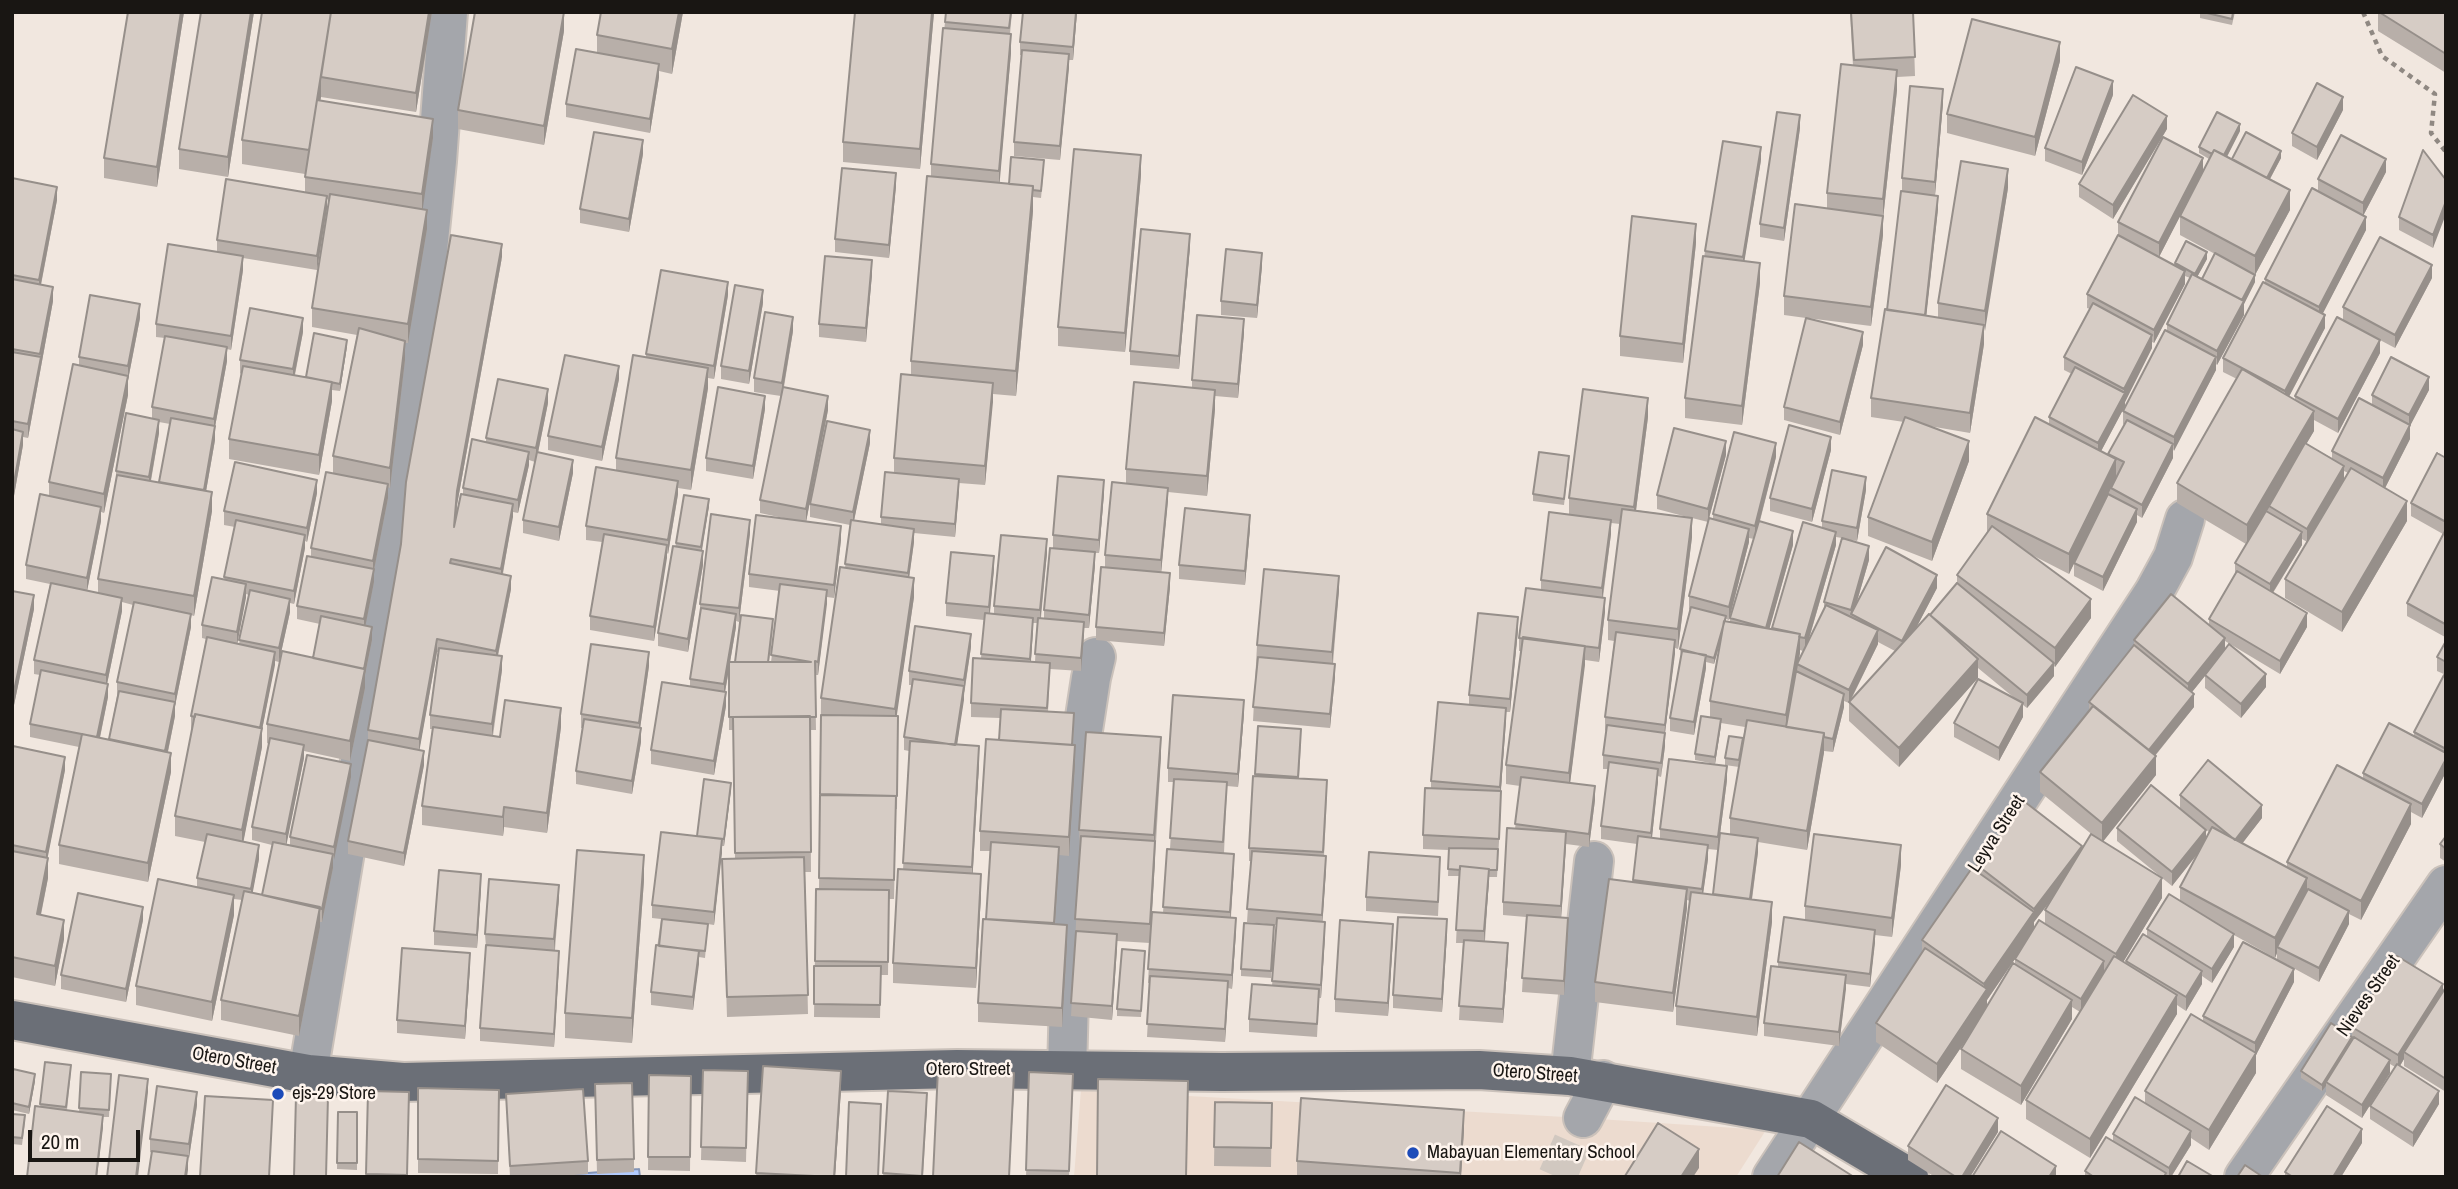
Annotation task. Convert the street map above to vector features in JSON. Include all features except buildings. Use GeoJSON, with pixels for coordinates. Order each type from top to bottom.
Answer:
{"type":"FeatureCollection","features":[{"type":"Feature","properties":{"kind":"main road","name":"Otero Street"},"geometry":{"type":"LineString","coordinates":[[12,1020],[308,1074],[403,1082],[957,1069],[1479,1070],[1587,1078],[1811,1119],[1909,1177]]}},
{"type":"Feature","properties":{"kind":"street"},"geometry":{"type":"LineString","coordinates":[[308,1074],[402,508],[437,160],[448,12]]}},
{"type":"Feature","properties":{"kind":"street","name":"Leyva Street"},"geometry":{"type":"LineString","coordinates":[[1772,1177],[2154,592],[2173,557],[2185,519]]}},
{"type":"Feature","properties":{"kind":"street"},"geometry":{"type":"LineString","coordinates":[[1068,1071],[1071,921],[1079,756],[1096,657]]}},
{"type":"Feature","properties":{"kind":"street"},"geometry":{"type":"LineString","coordinates":[[1583,1118],[1587,1078],[1594,861]]}},
{"type":"Feature","properties":{"kind":"street","name":"Nieves Street"},"geometry":{"type":"LineString","coordinates":[[2244,1177],[2446,884]]}},
{"type":"Feature","properties":{"kind":"path"},"geometry":{"type":"LineString","coordinates":[[2363,12],[2382,56],[2435,94],[2431,133],[2446,152]]}},
{"type":"Feature","properties":{"kind":"shaded area","name":"Mabayuan Elementary School"},"geometry":{"type":"Polygon","coordinates":[[[1081,1090],[1766,1130],[1736,1177],[1074,1177],[1081,1090]]]}},
{"type":"Feature","properties":{"kind":"water"},"geometry":{"type":"Polygon","coordinates":[[[639,1169],[640,1177],[537,1177],[639,1169]]]}},
{"type":"Feature","properties":{"kind":"tunnel"},"geometry":{"type":"LineString","coordinates":[[1557,1177],[1583,1118]]}},
{"type":"Feature","properties":{"kind":"place","name":"ejs-29 Store"},"geometry":{"type":"Point","coordinates":[278,1094]}},
{"type":"Feature","properties":{"kind":"place","name":"Mabayuan Elementary School"},"geometry":{"type":"Point","coordinates":[1413,1153]}}]}
